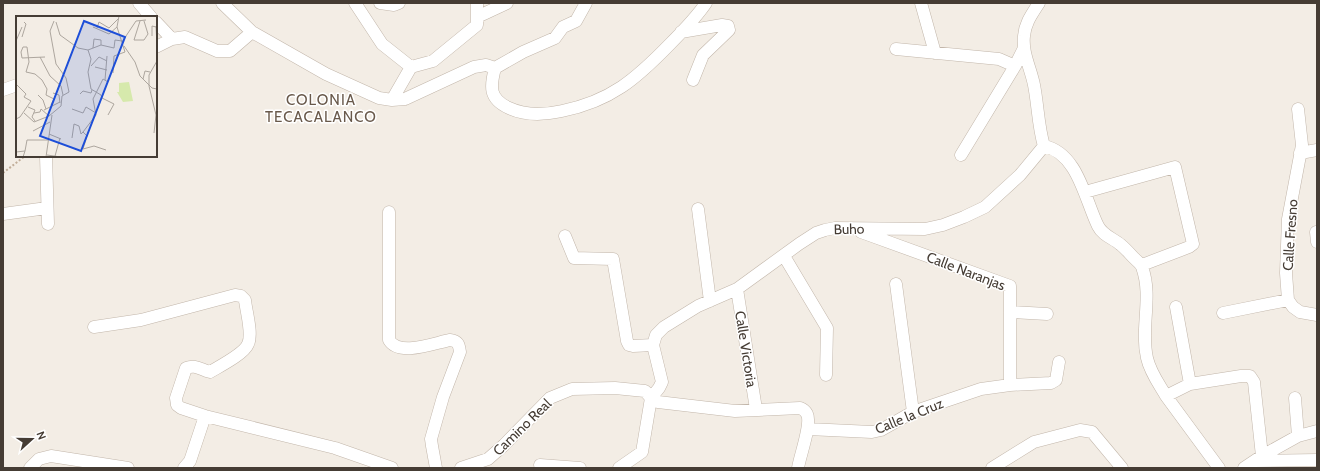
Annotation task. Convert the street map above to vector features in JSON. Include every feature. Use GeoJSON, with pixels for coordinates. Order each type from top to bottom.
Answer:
{"type":"FeatureCollection","features":[{"type":"Feature","properties":{"kind":"street"},"geometry":{"type":"LineString","coordinates":[[139,3],[150,16]]}},
{"type":"Feature","properties":{"kind":"street"},"geometry":{"type":"LineString","coordinates":[[355,3],[382,44],[411,68]]}},
{"type":"Feature","properties":{"kind":"street"},"geometry":{"type":"LineString","coordinates":[[380,3],[394,5],[399,3]]}},
{"type":"Feature","properties":{"kind":"street"},"geometry":{"type":"LineString","coordinates":[[392,100],[411,68],[433,61],[477,25],[477,3]]}},
{"type":"Feature","properties":{"kind":"street"},"geometry":{"type":"LineString","coordinates":[[477,17],[507,3]]}},
{"type":"Feature","properties":{"kind":"street"},"geometry":{"type":"LineString","coordinates":[[586,3],[576,21],[563,27],[555,38],[523,52],[495,68],[491,83],[492,92],[499,104],[518,112],[545,115],[578,108],[596,102],[632,80],[648,66],[681,32],[706,3]]}},
{"type":"Feature","properties":{"kind":"street"},"geometry":{"type":"LineString","coordinates":[[921,3],[935,53]]}},
{"type":"Feature","properties":{"kind":"street"},"geometry":{"type":"LineString","coordinates":[[1039,3],[1026,24],[1024,48],[1034,84],[1040,131],[1044,146],[1052,147],[1070,164],[1085,192],[1098,226],[1103,234],[1120,244],[1142,265],[1146,286],[1145,344],[1147,358],[1152,371],[1166,396],[1218,468]]}},
{"type":"Feature","properties":{"kind":"street"},"geometry":{"type":"LineString","coordinates":[[230,6],[252,32],[326,74],[379,98],[392,100],[405,99],[474,67],[486,65],[495,68]]}},
{"type":"Feature","properties":{"kind":"street"},"geometry":{"type":"LineString","coordinates":[[157,23],[172,39]]}},
{"type":"Feature","properties":{"kind":"street"},"geometry":{"type":"LineString","coordinates":[[681,32],[722,25],[728,26],[729,30],[703,55],[693,80]]}},
{"type":"Feature","properties":{"kind":"street"},"geometry":{"type":"LineString","coordinates":[[157,46],[172,39],[185,37],[217,51],[230,51],[252,32]]}},
{"type":"Feature","properties":{"kind":"street"},"geometry":{"type":"LineString","coordinates":[[961,155],[1015,66],[1024,48]]}},
{"type":"Feature","properties":{"kind":"street"},"geometry":{"type":"LineString","coordinates":[[896,49],[999,59],[1015,66]]}},
{"type":"Feature","properties":{"kind":"street"},"geometry":{"type":"LineString","coordinates":[[3,90],[16,85]]}},
{"type":"Feature","properties":{"kind":"street","name":"Calle Fresno"},"geometry":{"type":"LineString","coordinates":[[1288,300],[1286,274],[1288,219],[1302,145],[1298,109]]}},
{"type":"Feature","properties":{"kind":"street","name":"Buho"},"geometry":{"type":"LineString","coordinates":[[653,345],[656,335],[664,327],[698,306],[737,289],[816,233],[835,228],[925,229],[943,225],[985,207],[1020,175],[1044,146]]}},
{"type":"Feature","properties":{"kind":"street"},"geometry":{"type":"LineString","coordinates":[[1300,153],[1317,150]]}},
{"type":"Feature","properties":{"kind":"street"},"geometry":{"type":"LineString","coordinates":[[46,157],[48,224]]}},
{"type":"Feature","properties":{"kind":"street"},"geometry":{"type":"LineString","coordinates":[[1085,192],[1175,167],[1192,244],[1189,247],[1142,265]]}},
{"type":"Feature","properties":{"kind":"street"},"geometry":{"type":"LineString","coordinates":[[3,214],[47,208]]}},
{"type":"Feature","properties":{"kind":"street"},"geometry":{"type":"LineString","coordinates":[[698,209],[710,301]]}},
{"type":"Feature","properties":{"kind":"street"},"geometry":{"type":"LineString","coordinates":[[389,212],[389,340],[392,345],[398,348],[408,349],[450,340],[455,340],[459,344],[460,352],[443,397],[431,439],[436,468]]}},
{"type":"Feature","properties":{"kind":"street","name":"Calle Naranjas"},"geometry":{"type":"LineString","coordinates":[[852,228],[1010,286],[1010,385]]}},
{"type":"Feature","properties":{"kind":"street"},"geometry":{"type":"LineString","coordinates":[[565,236],[574,258],[613,259],[627,341],[629,345],[633,346],[653,345],[662,382],[651,398],[642,452],[619,468]]}},
{"type":"Feature","properties":{"kind":"street"},"geometry":{"type":"LineString","coordinates":[[784,256],[827,328],[826,375]]}},
{"type":"Feature","properties":{"kind":"street"},"geometry":{"type":"LineString","coordinates":[[896,284],[912,412]]}},
{"type":"Feature","properties":{"kind":"street","name":"Calle Victoria"},"geometry":{"type":"LineString","coordinates":[[737,289],[756,409]]}},
{"type":"Feature","properties":{"kind":"street"},"geometry":{"type":"LineString","coordinates":[[94,327],[140,320],[236,295],[241,296],[245,300],[250,337],[249,344],[245,350],[210,372],[196,366],[186,368],[176,398],[177,405],[181,408],[205,416],[276,432],[336,448],[392,468]]}},
{"type":"Feature","properties":{"kind":"street"},"geometry":{"type":"LineString","coordinates":[[1223,313],[1288,300],[1293,307],[1300,312],[1317,315]]}},
{"type":"Feature","properties":{"kind":"street"},"geometry":{"type":"LineString","coordinates":[[1176,307],[1190,384]]}},
{"type":"Feature","properties":{"kind":"street"},"geometry":{"type":"LineString","coordinates":[[1010,312],[1047,314]]}},
{"type":"Feature","properties":{"kind":"street","name":"Calle la Cruz"},"geometry":{"type":"LineString","coordinates":[[808,429],[872,432],[881,430],[912,412],[981,389],[1010,385],[1051,383],[1056,380],[1058,362]]}},
{"type":"Feature","properties":{"kind":"street"},"geometry":{"type":"LineString","coordinates":[[1166,396],[1190,384],[1250,376],[1254,382],[1253,462]]}},
{"type":"Feature","properties":{"kind":"street","name":"Camino Real"},"geometry":{"type":"LineString","coordinates":[[461,468],[488,459],[504,445],[550,398],[572,389],[615,388],[645,390],[651,398]]}},
{"type":"Feature","properties":{"kind":"street"},"geometry":{"type":"LineString","coordinates":[[651,398],[658,402],[735,411],[800,408],[808,415],[808,429],[798,468]]}},
{"type":"Feature","properties":{"kind":"street"},"geometry":{"type":"LineString","coordinates":[[1295,398],[1298,436]]}},
{"type":"Feature","properties":{"kind":"street"},"geometry":{"type":"LineString","coordinates":[[184,468],[190,462],[205,416]]}},
{"type":"Feature","properties":{"kind":"street"},"geometry":{"type":"LineString","coordinates":[[992,468],[1034,442],[1080,430],[1092,432],[1122,468]]}},
{"type":"Feature","properties":{"kind":"street"},"geometry":{"type":"LineString","coordinates":[[1253,462],[1298,436],[1317,431]]}},
{"type":"Feature","properties":{"kind":"street"},"geometry":{"type":"LineString","coordinates":[[30,468],[39,459],[51,456],[128,468]]}},
{"type":"Feature","properties":{"kind":"street"},"geometry":{"type":"LineString","coordinates":[[1253,462],[1317,460]]}},
{"type":"Feature","properties":{"kind":"street"},"geometry":{"type":"LineString","coordinates":[[540,465],[580,468]]}},
{"type":"Feature","properties":{"kind":"path"},"geometry":{"type":"LineString","coordinates":[[3,173],[24,157]]}},
{"type":"Feature","properties":{"kind":"district","name":"COLONIA TECACALANCO"},"geometry":{"type":"Point","coordinates":[321,108]}}]}
